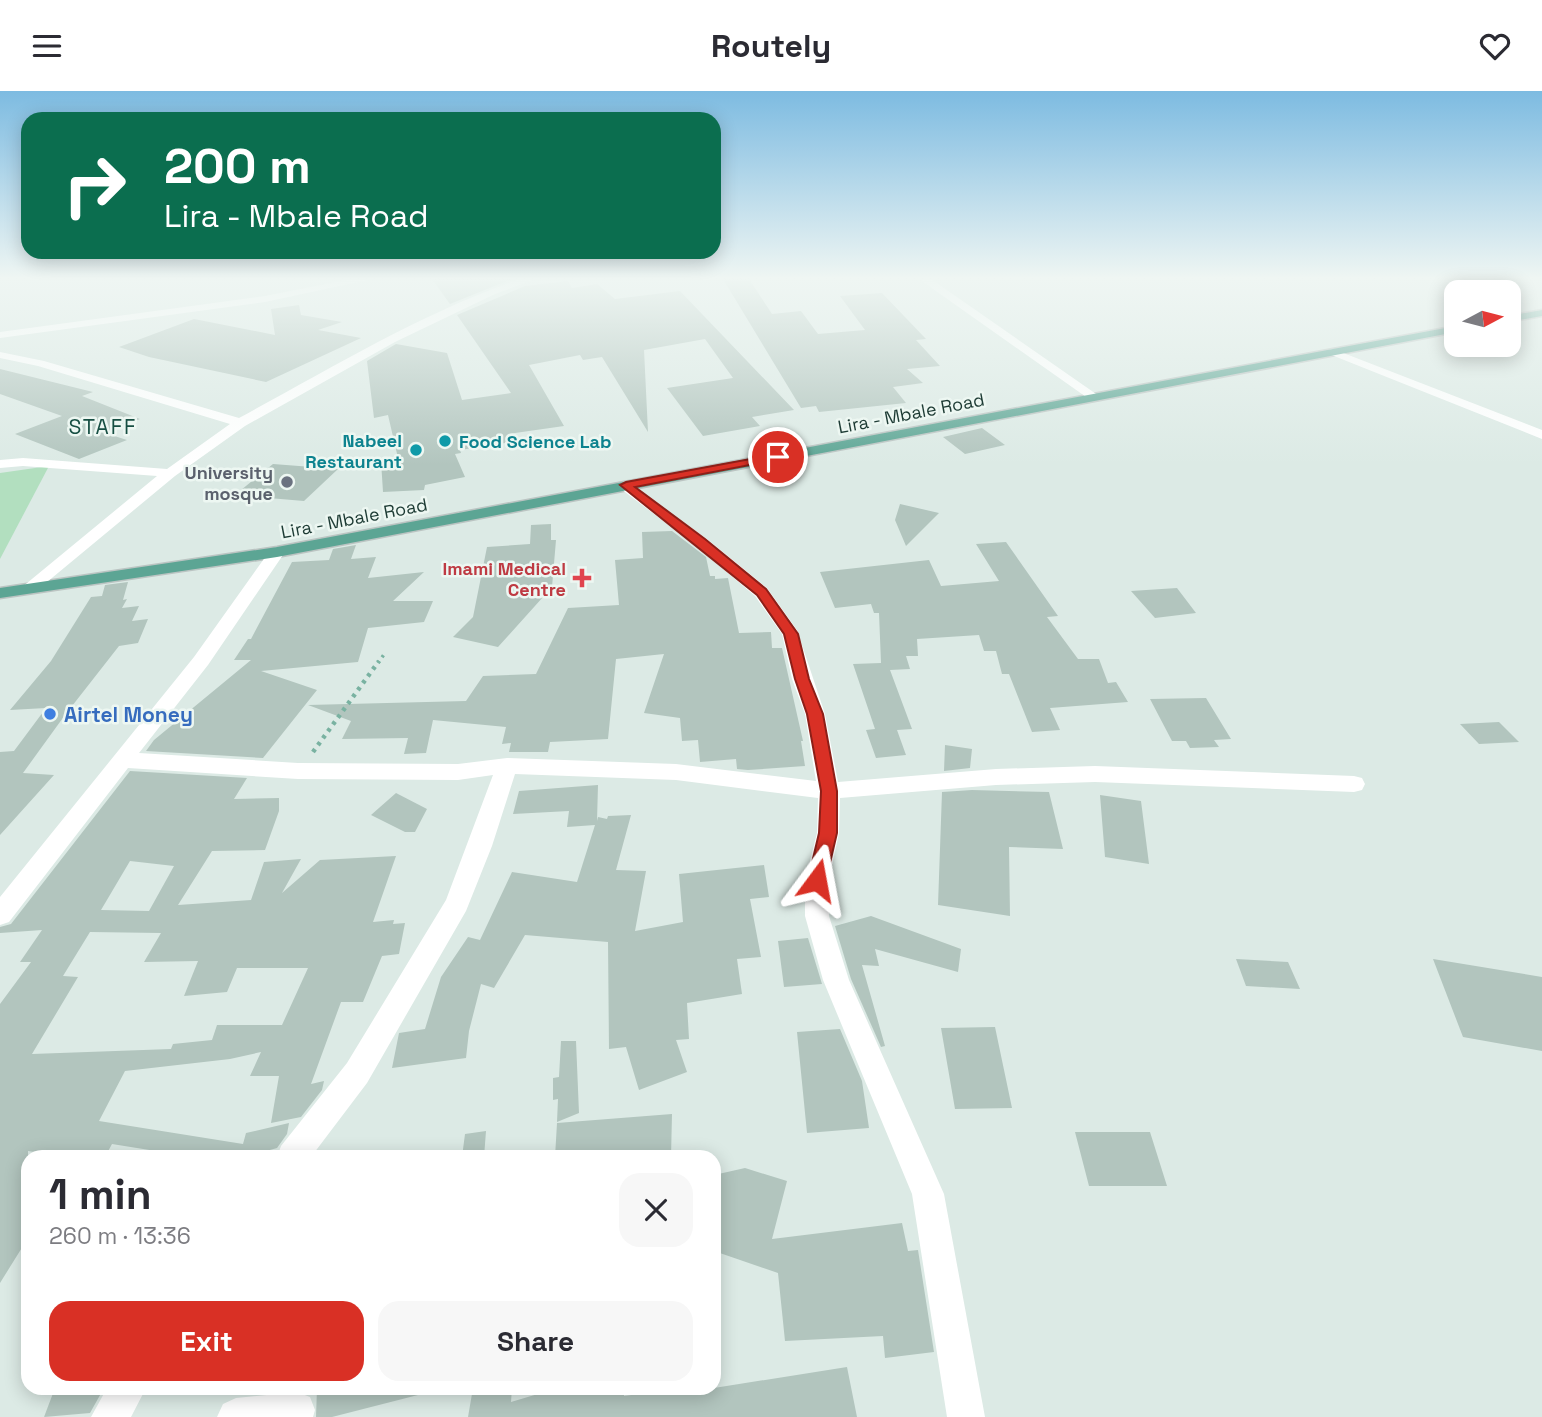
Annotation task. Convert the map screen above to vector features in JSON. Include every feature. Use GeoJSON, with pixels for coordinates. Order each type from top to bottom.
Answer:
{"type":"FeatureCollection","features":[{"type":"Feature","properties":{"kind":"main road","name":"Lira - Mbale Road"},"geometry":{"type":"LineString","coordinates":[[0,593],[277,552],[1392,341]]}},
{"type":"Feature","properties":{"kind":"street"},"geometry":{"type":"LineString","coordinates":[[29,588],[170,473],[240,423],[389,341]]}},
{"type":"Feature","properties":{"kind":"street"},"geometry":{"type":"LineString","coordinates":[[1013,341],[1093,396]]}},
{"type":"Feature","properties":{"kind":"street"},"geometry":{"type":"LineString","coordinates":[[1333,352],[1542,435]]}},
{"type":"Feature","properties":{"kind":"street"},"geometry":{"type":"LineString","coordinates":[[0,355],[40,363],[240,423]]}},
{"type":"Feature","properties":{"kind":"street"},"geometry":{"type":"LineString","coordinates":[[0,464],[46,463],[170,473]]}},
{"type":"Feature","properties":{"kind":"street"},"geometry":{"type":"LineString","coordinates":[[626,485],[761,592],[777,610],[791,634],[802,679],[815,714],[829,791],[828,833],[817,880],[817,916],[836,980],[928,1194],[966,1417]]}},
{"type":"Feature","properties":{"kind":"street"},"geometry":{"type":"LineString","coordinates":[[0,915],[201,661],[277,552]]}},
{"type":"Feature","properties":{"kind":"street"},"geometry":{"type":"LineString","coordinates":[[124,760],[299,771],[458,772],[508,766],[676,772],[829,791],[996,777],[1096,774],[1354,784]]}},
{"type":"Feature","properties":{"kind":"street"},"geometry":{"type":"LineString","coordinates":[[297,1150],[357,1073],[457,904],[508,766]]}},
{"type":"Feature","properties":{"kind":"street"},"geometry":{"type":"LineString","coordinates":[[110,1417],[124,1395]]}},
{"type":"Feature","properties":{"kind":"street"},"geometry":{"type":"LineString","coordinates":[[236,1417],[297,1409]]}},
{"type":"Feature","properties":{"kind":"path"},"geometry":{"type":"LineString","coordinates":[[299,771],[384,653]]}},
{"type":"Feature","properties":{"kind":"green space"},"geometry":{"type":"Polygon","coordinates":[[[49,466],[0,559],[0,473],[49,466]]]}},
{"type":"Feature","properties":{"kind":"building"},"geometry":{"type":"Polygon","coordinates":[[[135,341],[355,341],[266,382],[149,357],[119,347],[135,341]]]}},
{"type":"Feature","properties":{"kind":"building"},"geometry":{"type":"Polygon","coordinates":[[[475,341],[695,341],[644,350],[648,432],[602,357],[583,360],[580,355],[529,365],[564,426],[508,434],[511,442],[460,450],[461,453],[455,454],[465,477],[425,485],[424,490],[383,492],[381,461],[398,458],[388,415],[374,418],[367,361],[396,344],[447,353],[462,400],[511,393],[475,341]]]}},
{"type":"Feature","properties":{"kind":"building"},"geometry":{"type":"Polygon","coordinates":[[[706,341],[728,341],[794,410],[752,417],[760,426],[703,436],[667,388],[733,378],[706,341]]]}},
{"type":"Feature","properties":{"kind":"building"},"geometry":{"type":"Polygon","coordinates":[[[760,341],[917,341],[940,366],[907,369],[923,383],[893,387],[906,403],[819,412],[816,406],[801,408],[760,341]]]}},
{"type":"Feature","properties":{"kind":"building"},"geometry":{"type":"Polygon","coordinates":[[[0,369],[93,392],[82,396],[140,419],[105,433],[127,440],[79,459],[15,434],[62,416],[0,394],[0,369]]]}},
{"type":"Feature","properties":{"kind":"building"},"geometry":{"type":"Polygon","coordinates":[[[982,428],[1005,445],[965,454],[943,437],[982,428]]]}},
{"type":"Feature","properties":{"kind":"building","name":"University mosque"},"geometry":{"type":"Polygon","coordinates":[[[273,464],[338,469],[304,501],[235,495],[273,464]]]}},
{"type":"Feature","properties":{"kind":"building"},"geometry":{"type":"Polygon","coordinates":[[[900,504],[939,513],[906,546],[895,520],[900,504]]]}},
{"type":"Feature","properties":{"kind":"building"},"geometry":{"type":"Polygon","coordinates":[[[551,524],[551,540],[556,540],[552,587],[498,647],[453,637],[473,617],[487,547],[530,544],[531,525],[551,524]]]}},
{"type":"Feature","properties":{"kind":"building"},"geometry":{"type":"Polygon","coordinates":[[[672,531],[706,557],[710,576],[715,576],[715,579],[728,578],[739,633],[771,632],[772,648],[782,648],[803,741],[805,766],[748,770],[737,769],[736,759],[700,762],[698,740],[682,741],[680,718],[644,713],[664,654],[616,659],[608,739],[550,742],[548,752],[509,752],[511,743],[502,744],[506,727],[433,720],[426,753],[404,754],[408,738],[342,739],[351,721],[308,705],[466,701],[483,676],[536,674],[568,608],[619,605],[615,560],[643,558],[642,532],[672,531]]]}},
{"type":"Feature","properties":{"kind":"building"},"geometry":{"type":"Polygon","coordinates":[[[1006,542],[1058,616],[1047,617],[1078,659],[1099,659],[1108,683],[1116,682],[1128,702],[1050,708],[1060,730],[1032,732],[1009,674],[1002,674],[996,651],[984,651],[979,635],[917,639],[918,656],[906,656],[910,669],[890,670],[912,729],[897,730],[906,755],[876,758],[866,730],[875,729],[853,664],[881,663],[879,613],[874,613],[871,604],[835,608],[820,572],[929,560],[941,586],[999,581],[976,544],[1006,542]]]}},
{"type":"Feature","properties":{"kind":"building"},"geometry":{"type":"Polygon","coordinates":[[[356,545],[351,559],[376,557],[368,578],[424,572],[393,601],[433,601],[424,622],[368,628],[358,662],[261,671],[317,690],[263,758],[146,751],[154,740],[251,660],[234,660],[248,639],[251,639],[292,562],[329,560],[333,549],[356,545]]]}},
{"type":"Feature","properties":{"kind":"building"},"geometry":{"type":"Polygon","coordinates":[[[128,582],[123,600],[127,599],[122,608],[139,606],[132,621],[148,619],[138,643],[119,646],[23,773],[54,775],[0,835],[0,752],[14,751],[46,708],[10,710],[51,661],[91,597],[102,596],[105,585],[128,582]]]}},
{"type":"Feature","properties":{"kind":"building"},"geometry":{"type":"Polygon","coordinates":[[[1177,588],[1196,613],[1155,618],[1131,591],[1177,588]]]}},
{"type":"Feature","properties":{"kind":"building"},"geometry":{"type":"Polygon","coordinates":[[[1206,698],[1231,739],[1214,740],[1219,747],[1190,748],[1186,741],[1172,741],[1150,699],[1206,698]]]}},
{"type":"Feature","properties":{"kind":"building"},"geometry":{"type":"Polygon","coordinates":[[[1499,722],[1519,742],[1479,744],[1460,724],[1499,722]]]}},
{"type":"Feature","properties":{"kind":"building"},"geometry":{"type":"Polygon","coordinates":[[[945,745],[972,749],[970,768],[944,771],[945,745]]]}},
{"type":"Feature","properties":{"kind":"building"},"geometry":{"type":"Polygon","coordinates":[[[130,771],[247,778],[234,799],[279,798],[279,811],[265,850],[212,851],[178,905],[251,900],[264,862],[301,859],[282,893],[320,860],[396,856],[373,922],[394,920],[393,924],[405,923],[399,954],[382,956],[363,1002],[341,1002],[311,1084],[324,1081],[322,1090],[301,1117],[271,1123],[279,1076],[250,1076],[261,1052],[230,1059],[125,1071],[99,1121],[243,1144],[246,1133],[289,1123],[287,1134],[277,1148],[149,1150],[112,1144],[109,1150],[21,1150],[21,1249],[0,1283],[0,1004],[31,962],[20,962],[42,930],[0,933],[0,927],[11,924],[130,771]],[[130,861],[101,910],[149,911],[174,866],[130,861]],[[90,932],[63,976],[78,977],[32,1054],[171,1049],[173,1044],[212,1040],[217,1025],[282,1025],[308,968],[237,968],[227,992],[184,996],[198,961],[144,962],[161,933],[90,932]]]}},
{"type":"Feature","properties":{"kind":"building"},"geometry":{"type":"Polygon","coordinates":[[[598,785],[597,821],[598,817],[607,819],[608,816],[631,815],[616,870],[646,871],[635,931],[683,922],[679,874],[764,865],[769,897],[750,899],[761,957],[737,959],[742,994],[687,1003],[689,1039],[676,1040],[687,1072],[639,1090],[626,1047],[609,1049],[608,942],[525,935],[494,988],[481,984],[469,1031],[466,1058],[392,1068],[399,1033],[425,1029],[441,977],[468,937],[480,940],[512,872],[577,882],[595,825],[567,827],[569,811],[513,814],[519,791],[598,785]]]}},
{"type":"Feature","properties":{"kind":"building"},"geometry":{"type":"Polygon","coordinates":[[[942,792],[1049,792],[1063,849],[1009,847],[1010,916],[938,905],[942,792]]]}},
{"type":"Feature","properties":{"kind":"building"},"geometry":{"type":"Polygon","coordinates":[[[396,793],[427,809],[415,832],[405,832],[371,815],[396,793]]]}},
{"type":"Feature","properties":{"kind":"building"},"geometry":{"type":"Polygon","coordinates":[[[1100,795],[1141,801],[1149,864],[1105,857],[1100,795]]]}},
{"type":"Feature","properties":{"kind":"building"},"geometry":{"type":"Polygon","coordinates":[[[871,916],[961,949],[958,972],[875,949],[879,966],[862,965],[885,1046],[881,1047],[851,979],[835,926],[871,916]]]}},
{"type":"Feature","properties":{"kind":"building"},"geometry":{"type":"Polygon","coordinates":[[[808,938],[822,984],[784,987],[778,941],[808,938]]]}},
{"type":"Feature","properties":{"kind":"building"},"geometry":{"type":"Polygon","coordinates":[[[1236,959],[1288,962],[1300,989],[1246,986],[1236,959]]]}},
{"type":"Feature","properties":{"kind":"building"},"geometry":{"type":"Polygon","coordinates":[[[1433,959],[1542,977],[1542,1051],[1463,1037],[1433,959]]]}},
{"type":"Feature","properties":{"kind":"building"},"geometry":{"type":"Polygon","coordinates":[[[995,1027],[1012,1108],[955,1109],[941,1028],[995,1027]]]}},
{"type":"Feature","properties":{"kind":"building"},"geometry":{"type":"Polygon","coordinates":[[[840,1029],[862,1081],[869,1128],[807,1133],[797,1032],[840,1029]]]}},
{"type":"Feature","properties":{"kind":"building"},"geometry":{"type":"Polygon","coordinates":[[[561,1041],[576,1041],[579,1113],[557,1122],[558,1099],[553,1100],[553,1078],[559,1077],[561,1041]]]}},
{"type":"Feature","properties":{"kind":"building"},"geometry":{"type":"Polygon","coordinates":[[[672,1114],[671,1150],[555,1150],[557,1123],[672,1114]]]}},
{"type":"Feature","properties":{"kind":"building"},"geometry":{"type":"Polygon","coordinates":[[[486,1131],[485,1150],[463,1150],[465,1134],[486,1131]]]}},
{"type":"Feature","properties":{"kind":"building"},"geometry":{"type":"Polygon","coordinates":[[[1075,1132],[1150,1132],[1167,1186],[1089,1186],[1075,1132]]]}},
{"type":"Feature","properties":{"kind":"building"},"geometry":{"type":"Polygon","coordinates":[[[745,1168],[787,1181],[772,1239],[902,1223],[908,1251],[918,1250],[934,1352],[885,1358],[883,1336],[785,1341],[778,1273],[721,1253],[721,1173],[745,1168]]]}},
{"type":"Feature","properties":{"kind":"building"},"geometry":{"type":"Polygon","coordinates":[[[847,1367],[857,1417],[468,1417],[472,1395],[512,1395],[511,1402],[534,1395],[721,1395],[721,1387],[847,1367]]]}},
{"type":"Feature","properties":{"kind":"building"},"geometry":{"type":"Polygon","coordinates":[[[52,1395],[100,1395],[90,1413],[44,1417],[52,1395]]]}},
{"type":"Feature","properties":{"kind":"building"},"geometry":{"type":"Polygon","coordinates":[[[317,1395],[418,1395],[332,1417],[316,1417],[317,1395]]]}},
{"type":"Feature","properties":{"kind":"place","name":"Food Science Lab"},"geometry":{"type":"Point","coordinates":[445,441]}},
{"type":"Feature","properties":{"kind":"place","name":"Nabeel Restaurant"},"geometry":{"type":"Point","coordinates":[416,450]}},
{"type":"Feature","properties":{"kind":"place","name":"University mosque"},"geometry":{"type":"Point","coordinates":[287,482]}},
{"type":"Feature","properties":{"kind":"place","name":"Imami Medical Centre"},"geometry":{"type":"Point","coordinates":[582,578]}},
{"type":"Feature","properties":{"kind":"place","name":"Airtel Money"},"geometry":{"type":"Point","coordinates":[50,714]}},
{"type":"Feature","properties":{"kind":"district","name":"STAFF"},"geometry":{"type":"Point","coordinates":[103,426]}},
{"type":"Feature","properties":{"kind":"route"},"geometry":{"type":"LineString","coordinates":[[778,457],[626,485],[761,592],[777,610],[791,634],[802,679],[815,714],[829,791],[828,833],[817,880]]}}]}
